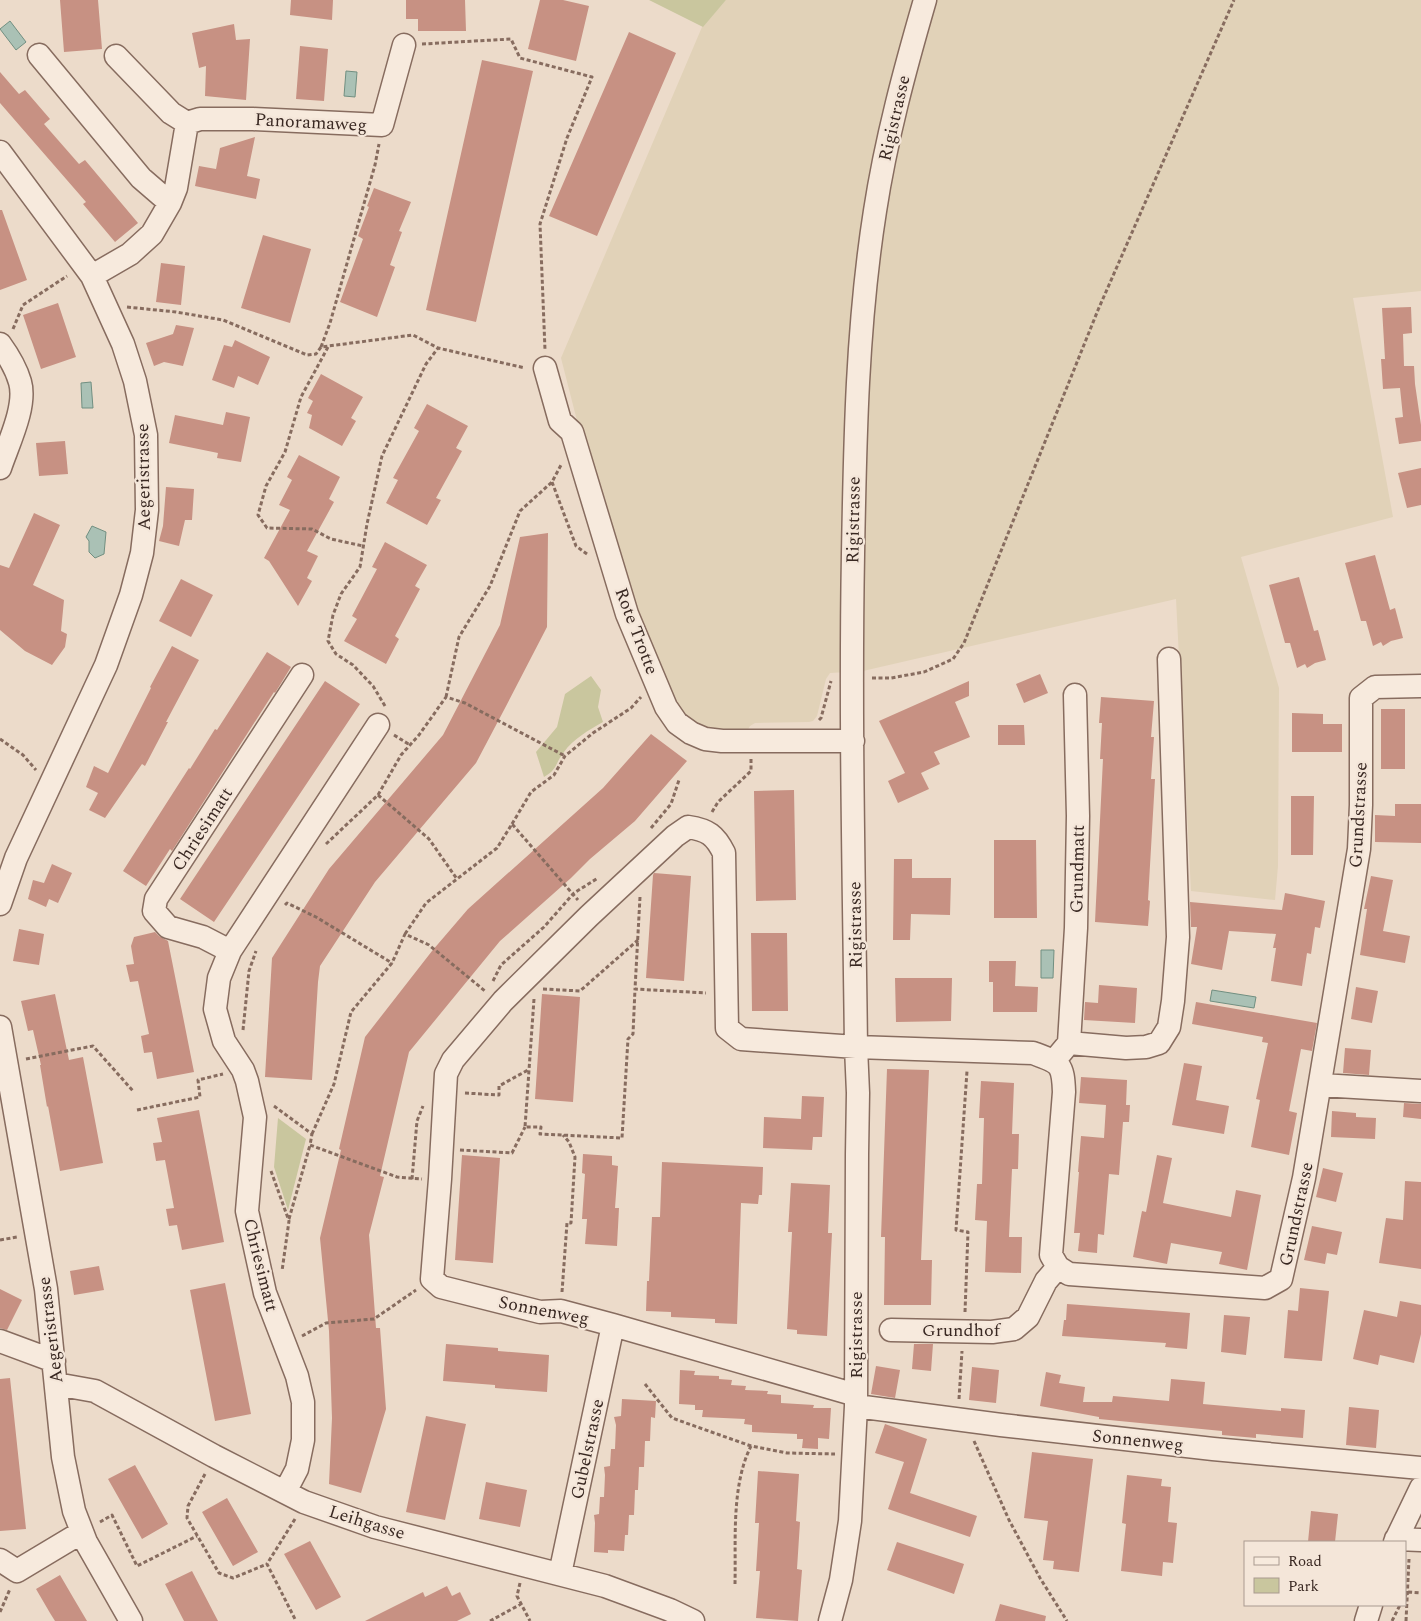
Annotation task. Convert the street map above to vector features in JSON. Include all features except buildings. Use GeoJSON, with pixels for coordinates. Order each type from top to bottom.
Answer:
{"type":"FeatureCollection","features":[{"type":"Feature","properties":{"kind":"street","name":"Rigistrasse"},"geometry":{"type":"LineString","coordinates":[[830,1621],[841,1580],[848,1531],[856,1400],[858,1093],[851,679],[855,432],[866,282],[875,210],[889,134],[925,0]]}},
{"type":"Feature","properties":{"kind":"street","name":"Panoramaweg"},"geometry":{"type":"LineString","coordinates":[[187,123],[200,120],[253,119],[382,125],[404,45]]}},
{"type":"Feature","properties":{"kind":"street"},"geometry":{"type":"LineString","coordinates":[[39,55],[142,178],[170,203]]}},
{"type":"Feature","properties":{"kind":"street"},"geometry":{"type":"LineString","coordinates":[[83,274],[130,254],[152,234],[170,203],[176,188],[187,123],[171,113],[116,56]]}},
{"type":"Feature","properties":{"kind":"street","name":"Aegeristrasse"},"geometry":{"type":"LineString","coordinates":[[0,152],[83,274],[123,344],[135,381],[146,435],[147,510],[142,553],[131,595],[106,665],[16,858],[0,904]]}},
{"type":"Feature","properties":{"kind":"street"},"geometry":{"type":"LineString","coordinates":[[0,468],[21,407],[21,384],[3,348]]}},
{"type":"Feature","properties":{"kind":"street","name":"Rote Trotte"},"geometry":{"type":"LineString","coordinates":[[546,368],[560,421],[572,432],[627,614],[666,707],[677,723],[690,733],[705,739],[722,741],[853,741]]}},
{"type":"Feature","properties":{"kind":"street"},"geometry":{"type":"LineString","coordinates":[[1054,1061],[1069,1043],[1126,1048],[1146,1047],[1159,1043],[1169,1027],[1178,937],[1169,659]]}},
{"type":"Feature","properties":{"kind":"street","name":"Chriesimatt"},"geometry":{"type":"LineString","coordinates":[[230,951],[203,937],[168,927],[154,911],[156,898],[302,674]]}},
{"type":"Feature","properties":{"kind":"street","name":"Grundstrasse"},"geometry":{"type":"LineString","coordinates":[[1058,1267],[1069,1274],[1265,1288],[1281,1279],[1304,1178],[1321,1086],[1359,849],[1361,698],[1375,687],[1421,686]]}},
{"type":"Feature","properties":{"kind":"street","name":"Grundmatt"},"geometry":{"type":"LineString","coordinates":[[1069,1043],[1077,918],[1078,816],[1075,695]]}},
{"type":"Feature","properties":{"kind":"street","name":"Chriesimatt"},"geometry":{"type":"LineString","coordinates":[[295,1497],[297,1469],[304,1440],[303,1402],[297,1376],[265,1293],[247,1211],[255,1117],[250,1093],[243,1070],[224,1041],[215,1009],[219,978],[230,951],[378,724]]}},
{"type":"Feature","properties":{"kind":"street"},"geometry":{"type":"LineString","coordinates":[[432,1279],[445,1083],[453,1060],[503,1001],[589,916],[675,836],[688,827],[702,830],[717,839],[724,853],[727,1028],[741,1039],[856,1047],[1033,1053],[1054,1061],[1063,1073],[1064,1092],[1051,1255],[1058,1267]]}},
{"type":"Feature","properties":{"kind":"street","name":"Aegeristrasse"},"geometry":{"type":"LineString","coordinates":[[0,1027],[46,1289],[63,1458],[74,1511],[82,1532],[131,1621]]}},
{"type":"Feature","properties":{"kind":"street"},"geometry":{"type":"LineString","coordinates":[[1321,1086],[1421,1091]]}},
{"type":"Feature","properties":{"kind":"street","name":"Grundhof"},"geometry":{"type":"LineString","coordinates":[[891,1330],[992,1332],[1014,1328],[1028,1317],[1046,1281],[1058,1267]]}},
{"type":"Feature","properties":{"kind":"street","name":"Sonnenweg"},"geometry":{"type":"LineString","coordinates":[[432,1279],[441,1288],[540,1312],[561,1312],[614,1325],[856,1400],[964,1420],[1213,1449],[1421,1468]]}},
{"type":"Feature","properties":{"kind":"street","name":"Gubelstrasse"},"geometry":{"type":"LineString","coordinates":[[560,1574],[614,1325]]}},
{"type":"Feature","properties":{"kind":"street"},"geometry":{"type":"LineString","coordinates":[[0,1341],[54,1361]]}},
{"type":"Feature","properties":{"kind":"street","name":"Leihgasse"},"geometry":{"type":"LineString","coordinates":[[56,1384],[94,1391],[214,1456],[295,1497],[375,1527],[526,1564],[606,1586],[670,1610],[693,1621]]}},
{"type":"Feature","properties":{"kind":"street"},"geometry":{"type":"LineString","coordinates":[[1405,1540],[1421,1488]]}},
{"type":"Feature","properties":{"kind":"street"},"geometry":{"type":"LineString","coordinates":[[8,1565],[82,1532]]}},
{"type":"Feature","properties":{"kind":"street"},"geometry":{"type":"LineString","coordinates":[[1366,1621],[1371,1606]]}},
{"type":"Feature","properties":{"kind":"path"},"geometry":{"type":"LineString","coordinates":[[851,679],[891,678],[924,672],[953,659],[964,642],[1098,310],[1234,0]]}},
{"type":"Feature","properties":{"kind":"path"},"geometry":{"type":"LineString","coordinates":[[321,347],[413,335],[438,348],[527,369],[546,368],[540,224],[566,138],[592,77],[520,58],[511,39],[404,45]]}},
{"type":"Feature","properties":{"kind":"path"},"geometry":{"type":"LineString","coordinates":[[121,306],[176,312],[223,320],[307,355],[316,354],[321,347],[330,323],[375,165],[382,125]]}},
{"type":"Feature","properties":{"kind":"path"},"geometry":{"type":"LineString","coordinates":[[3,348],[23,305],[83,274]]}},
{"type":"Feature","properties":{"kind":"path"},"geometry":{"type":"LineString","coordinates":[[329,346],[301,397],[285,452],[266,486],[258,515],[267,528],[312,529],[331,539],[363,546]]}},
{"type":"Feature","properties":{"kind":"path"},"geometry":{"type":"LineString","coordinates":[[378,724],[386,708],[373,686],[352,665],[336,654],[328,642],[333,615],[341,594],[360,567],[382,456],[426,364],[438,348]]}},
{"type":"Feature","properties":{"kind":"path"},"geometry":{"type":"LineString","coordinates":[[320,850],[378,795],[401,755],[419,735],[446,697],[459,637],[490,586],[520,511],[552,482],[566,457]]}},
{"type":"Feature","properties":{"kind":"path"},"geometry":{"type":"LineString","coordinates":[[281,1277],[288,1221],[312,1134],[334,1084],[351,1012],[392,963],[405,934],[426,903],[497,848],[531,792],[554,775],[565,756],[593,733],[631,708],[646,691]]}},
{"type":"Feature","properties":{"kind":"path"},"geometry":{"type":"LineString","coordinates":[[446,697],[465,703],[565,756]]}},
{"type":"Feature","properties":{"kind":"path"},"geometry":{"type":"LineString","coordinates":[[0,739],[23,755],[41,776]]}},
{"type":"Feature","properties":{"kind":"path"},"geometry":{"type":"LineString","coordinates":[[649,831],[671,804],[679,780]]}},
{"type":"Feature","properties":{"kind":"path"},"geometry":{"type":"LineString","coordinates":[[378,795],[429,839],[457,879]]}},
{"type":"Feature","properties":{"kind":"path"},"geometry":{"type":"LineString","coordinates":[[512,824],[574,893],[589,916]]}},
{"type":"Feature","properties":{"kind":"path"},"geometry":{"type":"LineString","coordinates":[[525,1127],[541,1127],[540,1134],[622,1138],[628,1039],[633,1034],[638,940],[641,879],[636,872]]}},
{"type":"Feature","properties":{"kind":"path"},"geometry":{"type":"LineString","coordinates":[[405,934],[429,945],[487,993],[501,965],[544,927],[574,893],[606,873]]}},
{"type":"Feature","properties":{"kind":"path"},"geometry":{"type":"LineString","coordinates":[[280,910],[292,896]]}},
{"type":"Feature","properties":{"kind":"path"},"geometry":{"type":"LineString","coordinates":[[287,903],[392,963]]}},
{"type":"Feature","properties":{"kind":"path"},"geometry":{"type":"LineString","coordinates":[[243,1032],[249,970],[261,938],[245,926]]}},
{"type":"Feature","properties":{"kind":"path"},"geometry":{"type":"LineString","coordinates":[[534,988],[580,991],[638,940]]}},
{"type":"Feature","properties":{"kind":"path"},"geometry":{"type":"LineString","coordinates":[[635,989],[727,994]]}},
{"type":"Feature","properties":{"kind":"path"},"geometry":{"type":"LineString","coordinates":[[455,1150],[512,1153],[525,1127],[534,998]]}},
{"type":"Feature","properties":{"kind":"path"},"geometry":{"type":"LineString","coordinates":[[32,1058],[93,1046],[133,1091]]}},
{"type":"Feature","properties":{"kind":"path"},"geometry":{"type":"LineString","coordinates":[[969,1050],[956,1230],[968,1232],[964,1331],[964,1420],[1009,1520],[1040,1578],[1067,1621]]}},
{"type":"Feature","properties":{"kind":"path"},"geometry":{"type":"LineString","coordinates":[[137,1110],[200,1097],[198,1080],[243,1070]]}},
{"type":"Feature","properties":{"kind":"path"},"geometry":{"type":"LineString","coordinates":[[445,1083],[499,1095],[499,1086],[529,1070]]}},
{"type":"Feature","properties":{"kind":"path"},"geometry":{"type":"LineString","coordinates":[[250,1093],[267,1101],[312,1134]]}},
{"type":"Feature","properties":{"kind":"path"},"geometry":{"type":"LineString","coordinates":[[272,1100],[276,1108],[275,1116]]}},
{"type":"Feature","properties":{"kind":"path"},"geometry":{"type":"LineString","coordinates":[[561,1312],[567,1223],[571,1223],[574,1157],[569,1142],[562,1135]]}},
{"type":"Feature","properties":{"kind":"path"},"geometry":{"type":"LineString","coordinates":[[310,1145],[397,1178]]}},
{"type":"Feature","properties":{"kind":"path"},"geometry":{"type":"LineString","coordinates":[[270,1168],[288,1221]]}},
{"type":"Feature","properties":{"kind":"path"},"geometry":{"type":"LineString","coordinates":[[0,1240],[24,1236]]}},
{"type":"Feature","properties":{"kind":"path"},"geometry":{"type":"LineString","coordinates":[[296,1329],[300,1338],[326,1323],[374,1319],[432,1279]]}},
{"type":"Feature","properties":{"kind":"path"},"geometry":{"type":"LineString","coordinates":[[645,1384],[672,1418],[752,1446],[787,1453],[854,1456]]}},
{"type":"Feature","properties":{"kind":"path"},"geometry":{"type":"LineString","coordinates":[[735,1584],[738,1491],[745,1458],[752,1446]]}},
{"type":"Feature","properties":{"kind":"path"},"geometry":{"type":"LineString","coordinates":[[214,1456],[188,1506],[187,1518],[219,1573],[233,1578],[268,1564],[295,1497]]}},
{"type":"Feature","properties":{"kind":"path"},"geometry":{"type":"LineString","coordinates":[[82,1532],[112,1515],[137,1566],[197,1536]]}},
{"type":"Feature","properties":{"kind":"path"},"geometry":{"type":"LineString","coordinates":[[268,1564],[296,1621]]}},
{"type":"Feature","properties":{"kind":"path"},"geometry":{"type":"LineString","coordinates":[[526,1564],[517,1596],[530,1621]]}},
{"type":"Feature","properties":{"kind":"path"},"geometry":{"type":"LineString","coordinates":[[0,1612],[7,1598],[8,1565]]}},
{"type":"Feature","properties":{"kind":"path"},"geometry":{"type":"LineString","coordinates":[[1406,1566],[1406,1621]]}},
{"type":"Feature","properties":{"kind":"path"},"geometry":{"type":"LineString","coordinates":[[1407,1592],[1421,1593]]}},
{"type":"Feature","properties":{"kind":"path"},"geometry":{"type":"LineString","coordinates":[[490,1621],[521,1604]]}},
{"type":"Feature","properties":{"kind":"path"},"geometry":{"type":"LineString","coordinates":[[1392,1621],[1400,1606]]}},
{"type":"Feature","properties":{"kind":"shaded area"},"geometry":{"type":"Polygon","coordinates":[[[726,0],[1421,0],[1421,291],[1353,298],[1393,517],[1241,557],[1279,688],[1278,866],[1275,900],[1191,891],[1176,599],[863,671],[830,673],[826,679],[817,716],[813,721],[809,722],[755,723],[750,726],[746,733],[714,733],[679,713],[642,632],[585,452],[561,358],[702,27],[726,0]]]}},
{"type":"Feature","properties":{"kind":"shaded area"},"geometry":{"type":"Polygon","coordinates":[[[10,21],[26,42],[16,50],[0,29],[10,21]]]}},
{"type":"Feature","properties":{"kind":"shaded area"},"geometry":{"type":"Polygon","coordinates":[[[346,71],[357,72],[355,97],[344,96],[346,71]]]}},
{"type":"Feature","properties":{"kind":"shaded area"},"geometry":{"type":"Polygon","coordinates":[[[91,382],[93,408],[82,408],[81,383],[91,382]]]}},
{"type":"Feature","properties":{"kind":"shaded area"},"geometry":{"type":"Polygon","coordinates":[[[92,526],[106,532],[104,554],[95,558],[89,552],[89,541],[86,537],[92,526]]]}},
{"type":"Feature","properties":{"kind":"shaded area"},"geometry":{"type":"Polygon","coordinates":[[[1041,950],[1054,950],[1053,978],[1041,978],[1041,950]]]}},
{"type":"Feature","properties":{"kind":"shaded area"},"geometry":{"type":"Polygon","coordinates":[[[1212,990],[1256,997],[1254,1008],[1210,1001],[1212,990]]]}},
{"type":"Feature","properties":{"kind":"green space"},"geometry":{"type":"Polygon","coordinates":[[[649,0],[726,0],[703,27],[649,0]]]}},
{"type":"Feature","properties":{"kind":"green space"},"geometry":{"type":"Polygon","coordinates":[[[591,676],[601,690],[598,707],[603,722],[572,743],[554,768],[544,777],[536,752],[557,727],[565,694],[591,676]]]}},
{"type":"Feature","properties":{"kind":"green space"},"geometry":{"type":"Polygon","coordinates":[[[278,1118],[306,1139],[288,1210],[274,1167],[278,1118]]]}}]}
